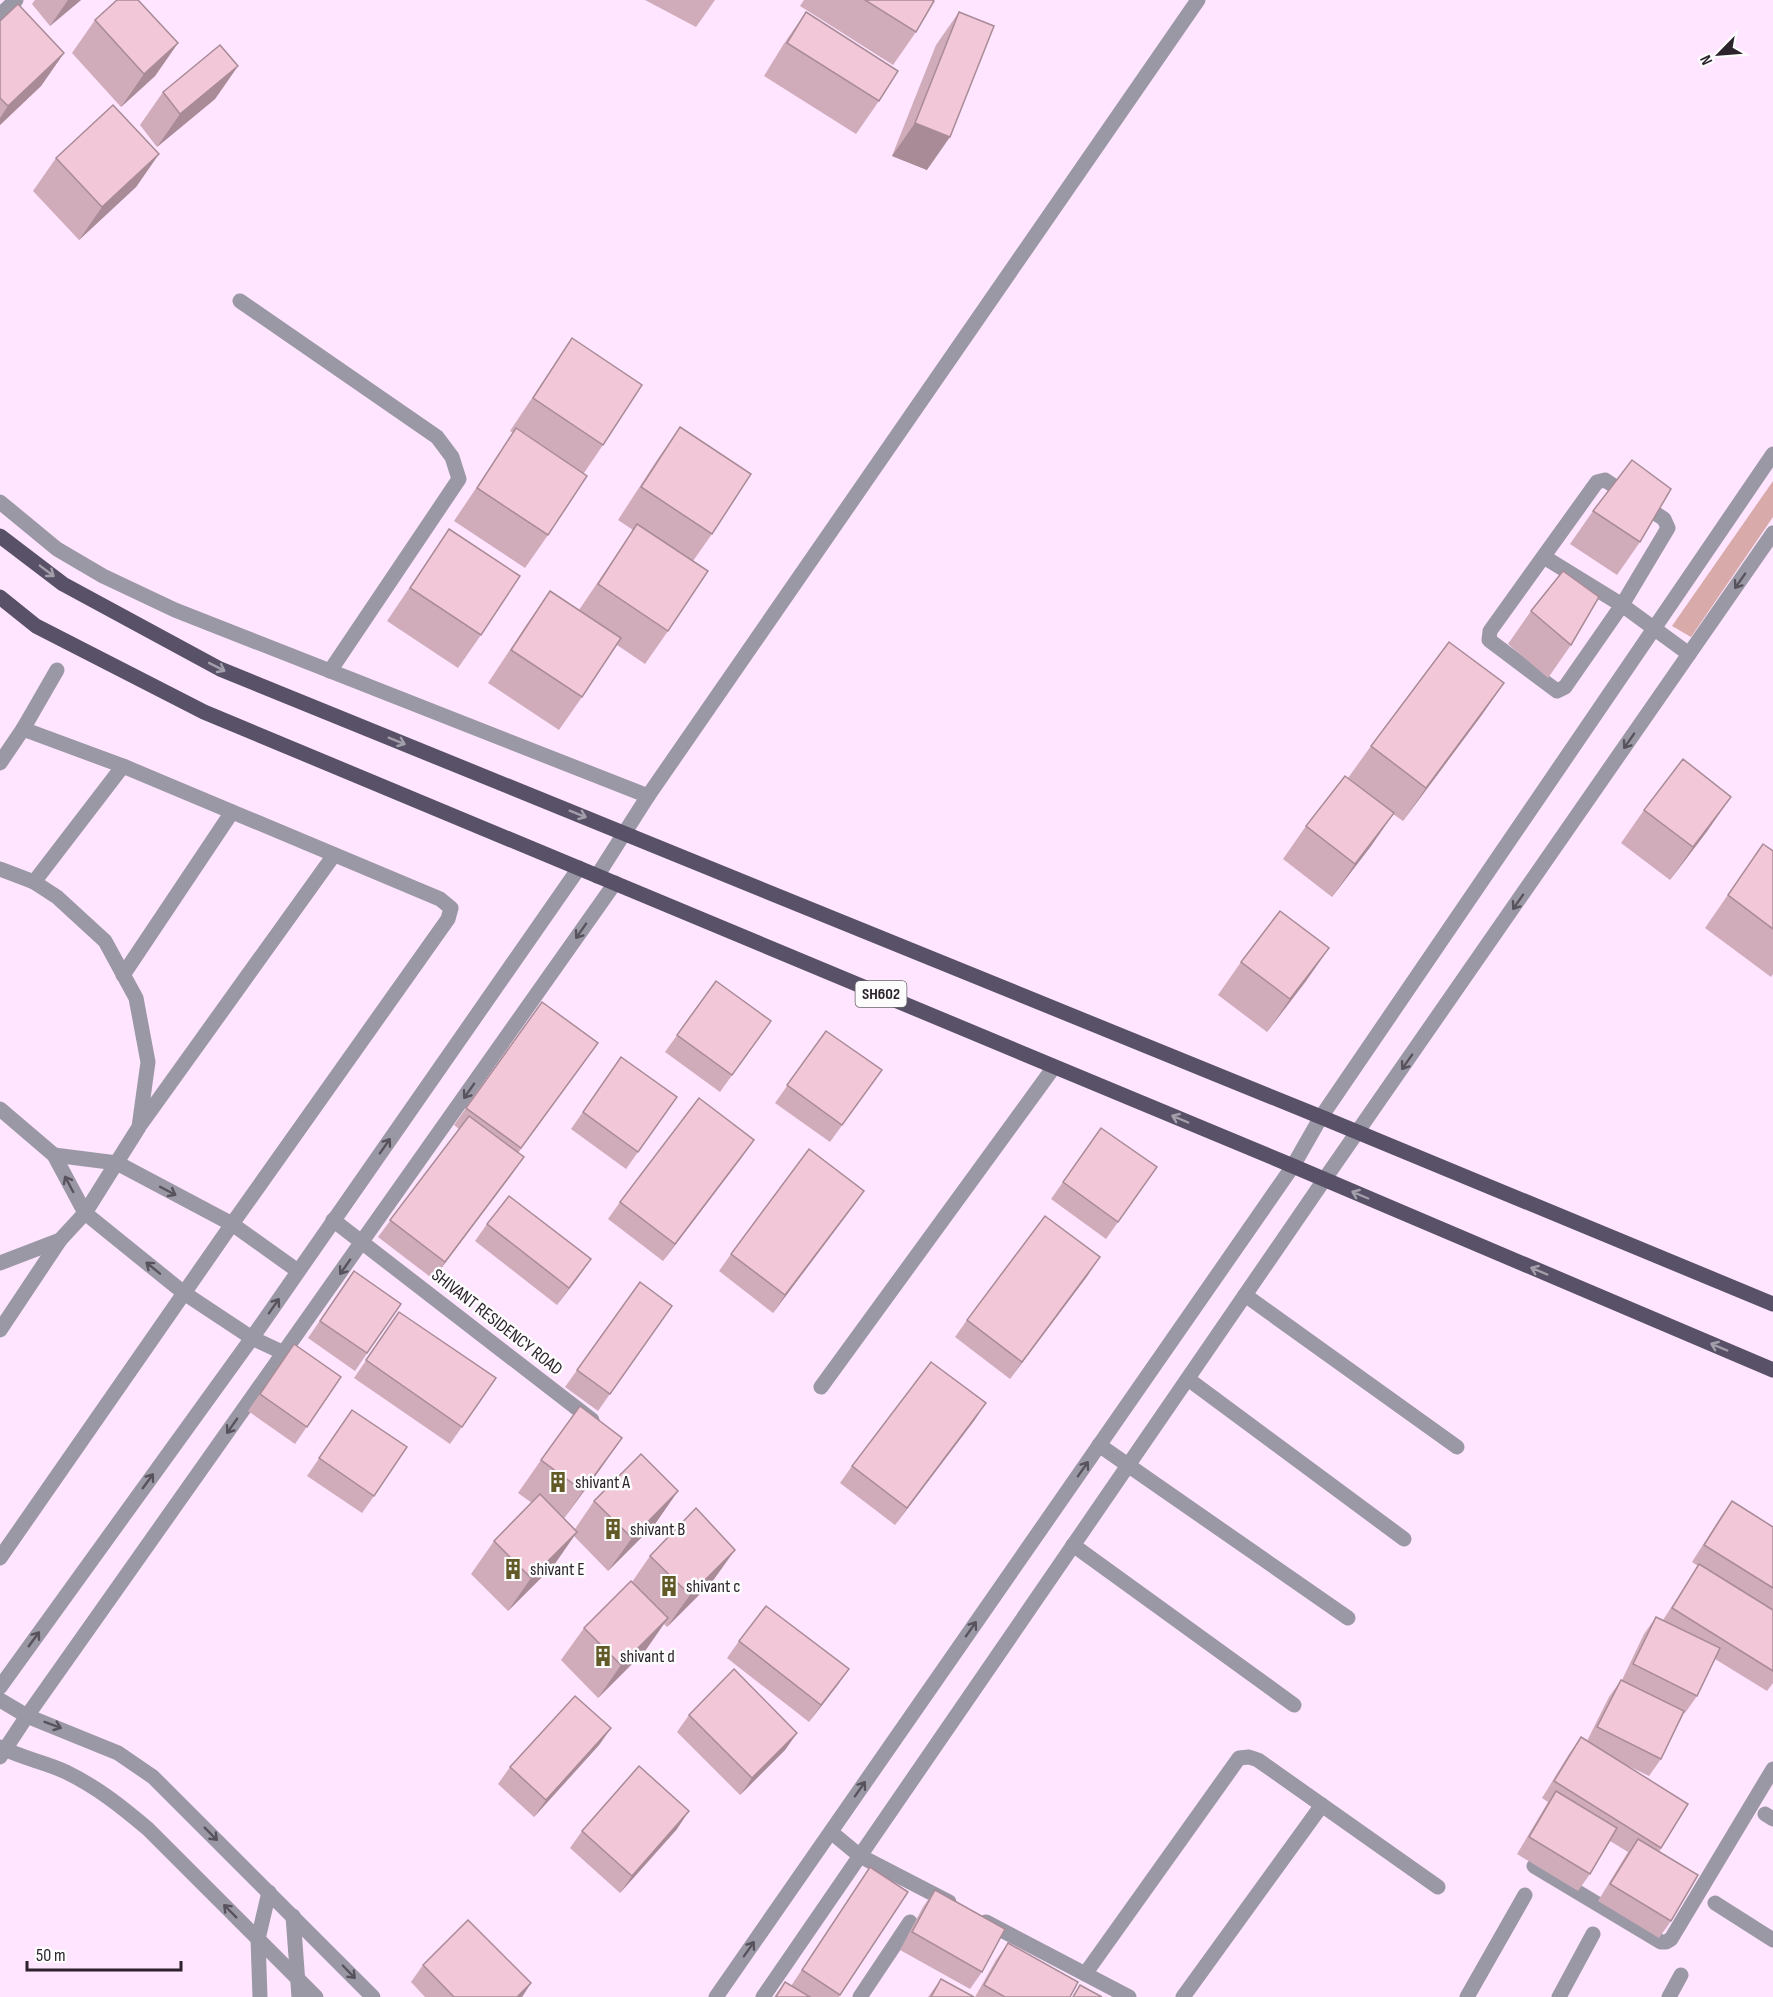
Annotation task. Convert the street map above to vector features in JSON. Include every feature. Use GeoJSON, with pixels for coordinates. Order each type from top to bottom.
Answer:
{"type":"FeatureCollection","features":[{"type":"Feature","properties":{"kind":"main road"},"geometry":{"type":"LineString","coordinates":[[0,536],[63,584],[220,669],[1321,1117],[1773,1304]]}},
{"type":"Feature","properties":{"kind":"main road","name":"SH602"},"geometry":{"type":"LineString","coordinates":[[0,597],[36,626],[204,712],[1293,1166],[1773,1370]]}},
{"type":"Feature","properties":{"kind":"street"},"geometry":{"type":"LineString","coordinates":[[0,15],[16,0]]}},
{"type":"Feature","properties":{"kind":"street"},"geometry":{"type":"LineString","coordinates":[[597,876],[648,796],[1198,0]]}},
{"type":"Feature","properties":{"kind":"street"},"geometry":{"type":"LineString","coordinates":[[240,301],[437,437],[452,457],[459,479],[330,671]]}},
{"type":"Feature","properties":{"kind":"street"},"geometry":{"type":"LineString","coordinates":[[716,1997],[1293,1166],[1321,1117],[1773,454]]}},
{"type":"Feature","properties":{"kind":"street"},"geometry":{"type":"LineString","coordinates":[[1605,480],[1664,519],[1668,528],[1622,605],[1565,687],[1557,691],[1490,640],[1491,632],[1597,482],[1605,480]]}},
{"type":"Feature","properties":{"kind":"street"},"geometry":{"type":"LineString","coordinates":[[0,502],[57,549],[103,576],[175,610],[648,796]]}},
{"type":"Feature","properties":{"kind":"street"},"geometry":{"type":"LineString","coordinates":[[763,1997],[1324,1180],[1359,1133],[1773,533]]}},
{"type":"Feature","properties":{"kind":"street"},"geometry":{"type":"LineString","coordinates":[[1544,557],[1655,627],[1689,654]]}},
{"type":"Feature","properties":{"kind":"street"},"geometry":{"type":"LineString","coordinates":[[0,763],[23,729],[57,670]]}},
{"type":"Feature","properties":{"kind":"street"},"geometry":{"type":"LineString","coordinates":[[0,1558],[448,919],[451,908],[440,899],[123,766],[23,729]]}},
{"type":"Feature","properties":{"kind":"street"},"geometry":{"type":"LineString","coordinates":[[34,882],[123,766]]}},
{"type":"Feature","properties":{"kind":"street"},"geometry":{"type":"LineString","coordinates":[[123,975],[232,812]]}},
{"type":"Feature","properties":{"kind":"street"},"geometry":{"type":"LineString","coordinates":[[0,1330],[60,1240],[85,1213],[139,1127],[334,855]]}},
{"type":"Feature","properties":{"kind":"street"},"geometry":{"type":"LineString","coordinates":[[0,1687],[252,1338],[579,868]]}},
{"type":"Feature","properties":{"kind":"street"},"geometry":{"type":"LineString","coordinates":[[0,869],[34,882],[57,897],[105,941],[136,998],[148,1062],[139,1127]]}},
{"type":"Feature","properties":{"kind":"street"},"geometry":{"type":"LineString","coordinates":[[316,1997],[148,1829],[121,1805],[66,1772],[2,1751],[615,883]]}},
{"type":"Feature","properties":{"kind":"street"},"geometry":{"type":"LineString","coordinates":[[821,1387],[1054,1067]]}},
{"type":"Feature","properties":{"kind":"street"},"geometry":{"type":"LineString","coordinates":[[0,1109],[54,1155],[85,1213],[184,1293],[252,1338],[284,1353]]}},
{"type":"Feature","properties":{"kind":"street"},"geometry":{"type":"LineString","coordinates":[[54,1155],[117,1163],[232,1224],[298,1271]]}},
{"type":"Feature","properties":{"kind":"street","name":"SHIVANT RESIDENCY ROAD"},"geometry":{"type":"LineString","coordinates":[[333,1220],[608,1432]]}},
{"type":"Feature","properties":{"kind":"street"},"geometry":{"type":"LineString","coordinates":[[0,1263],[60,1240]]}},
{"type":"Feature","properties":{"kind":"street"},"geometry":{"type":"LineString","coordinates":[[1245,1295],[1457,1447]]}},
{"type":"Feature","properties":{"kind":"street"},"geometry":{"type":"LineString","coordinates":[[1188,1379],[1404,1539]]}},
{"type":"Feature","properties":{"kind":"street"},"geometry":{"type":"LineString","coordinates":[[1099,1445],[1348,1618]]}},
{"type":"Feature","properties":{"kind":"street"},"geometry":{"type":"LineString","coordinates":[[1073,1545],[1294,1705]]}},
{"type":"Feature","properties":{"kind":"street"},"geometry":{"type":"LineString","coordinates":[[0,1700],[27,1716],[118,1754],[153,1777],[373,1997]]}},
{"type":"Feature","properties":{"kind":"street"},"geometry":{"type":"LineString","coordinates":[[1085,1974],[1239,1758],[1249,1757],[1258,1760],[1438,1887]]}},
{"type":"Feature","properties":{"kind":"street"},"geometry":{"type":"LineString","coordinates":[[1534,1866],[1661,1942],[1666,1942],[1671,1939],[1773,1769]]}},
{"type":"Feature","properties":{"kind":"street"},"geometry":{"type":"LineString","coordinates":[[1183,1997],[1322,1806]]}},
{"type":"Feature","properties":{"kind":"street"},"geometry":{"type":"LineString","coordinates":[[831,1832],[860,1856],[1130,1997]]}},
{"type":"Feature","properties":{"kind":"street"},"geometry":{"type":"LineString","coordinates":[[260,1997],[258,1939],[269,1892]]}},
{"type":"Feature","properties":{"kind":"street"},"geometry":{"type":"LineString","coordinates":[[1467,1997],[1526,1895]]}},
{"type":"Feature","properties":{"kind":"street"},"geometry":{"type":"LineString","coordinates":[[1714,1903],[1773,1940]]}},
{"type":"Feature","properties":{"kind":"street"},"geometry":{"type":"LineString","coordinates":[[293,1916],[299,1997]]}},
{"type":"Feature","properties":{"kind":"street"},"geometry":{"type":"LineString","coordinates":[[860,1997],[910,1922]]}},
{"type":"Feature","properties":{"kind":"street"},"geometry":{"type":"LineString","coordinates":[[1559,1997],[1593,1934]]}},
{"type":"Feature","properties":{"kind":"street"},"geometry":{"type":"LineString","coordinates":[[1669,1997],[1681,1975]]}},
{"type":"Feature","properties":{"kind":"shaded area"},"geometry":{"type":"Polygon","coordinates":[[[1773,481],[1773,517],[1691,637],[1672,626],[1773,481]]]}},
{"type":"Feature","properties":{"kind":"building"},"geometry":{"type":"Polygon","coordinates":[[[117,0],[138,0],[178,43],[144,74],[95,20],[117,0]]]}},
{"type":"Feature","properties":{"kind":"building"},"geometry":{"type":"Polygon","coordinates":[[[865,0],[932,0],[934,1],[916,32],[865,0]]]}},
{"type":"Feature","properties":{"kind":"building"},"geometry":{"type":"Polygon","coordinates":[[[18,4],[64,53],[8,106],[0,98],[0,21],[18,4]]]}},
{"type":"Feature","properties":{"kind":"building"},"geometry":{"type":"Polygon","coordinates":[[[806,12],[898,71],[879,101],[787,43],[806,12]]]}},
{"type":"Feature","properties":{"kind":"building"},"geometry":{"type":"Polygon","coordinates":[[[959,12],[994,26],[950,137],[915,123],[959,12]]]}},
{"type":"Feature","properties":{"kind":"building"},"geometry":{"type":"Polygon","coordinates":[[[220,45],[238,66],[180,114],[163,92],[220,45]]]}},
{"type":"Feature","properties":{"kind":"building"},"geometry":{"type":"Polygon","coordinates":[[[113,105],[159,154],[102,207],[56,158],[113,105]]]}},
{"type":"Feature","properties":{"kind":"building"},"geometry":{"type":"Polygon","coordinates":[[[572,338],[642,385],[603,445],[533,398],[572,338]]]}},
{"type":"Feature","properties":{"kind":"building"},"geometry":{"type":"Polygon","coordinates":[[[680,427],[751,474],[712,534],[641,487],[680,427]]]}},
{"type":"Feature","properties":{"kind":"building"},"geometry":{"type":"Polygon","coordinates":[[[516,428],[587,476],[548,535],[477,488],[516,428]]]}},
{"type":"Feature","properties":{"kind":"building"},"geometry":{"type":"Polygon","coordinates":[[[1632,460],[1671,489],[1640,542],[1593,511],[1632,460]]]}},
{"type":"Feature","properties":{"kind":"building"},"geometry":{"type":"Polygon","coordinates":[[[637,524],[708,571],[668,631],[598,584],[637,524]]]}},
{"type":"Feature","properties":{"kind":"building"},"geometry":{"type":"Polygon","coordinates":[[[449,529],[520,576],[481,635],[410,588],[449,529]]]}},
{"type":"Feature","properties":{"kind":"building"},"geometry":{"type":"Polygon","coordinates":[[[1563,571],[1599,597],[1571,645],[1531,611],[1563,571]]]}},
{"type":"Feature","properties":{"kind":"building"},"geometry":{"type":"Polygon","coordinates":[[[550,591],[621,638],[582,697],[511,650],[550,591]]]}},
{"type":"Feature","properties":{"kind":"building"},"geometry":{"type":"Polygon","coordinates":[[[1449,642],[1504,683],[1426,788],[1371,746],[1449,642]]]}},
{"type":"Feature","properties":{"kind":"building"},"geometry":{"type":"Polygon","coordinates":[[[1683,759],[1731,797],[1693,847],[1644,810],[1683,759]]]}},
{"type":"Feature","properties":{"kind":"building"},"geometry":{"type":"Polygon","coordinates":[[[1345,776],[1394,813],[1355,864],[1306,826],[1345,776]]]}},
{"type":"Feature","properties":{"kind":"building"},"geometry":{"type":"Polygon","coordinates":[[[1763,844],[1773,851],[1773,929],[1728,895],[1763,844]]]}},
{"type":"Feature","properties":{"kind":"building"},"geometry":{"type":"Polygon","coordinates":[[[1280,911],[1329,948],[1290,999],[1241,962],[1280,911]]]}},
{"type":"Feature","properties":{"kind":"building"},"geometry":{"type":"Polygon","coordinates":[[[716,981],[771,1021],[732,1075],[677,1035],[716,981]]]}},
{"type":"Feature","properties":{"kind":"building"},"geometry":{"type":"Polygon","coordinates":[[[542,1002],[598,1043],[521,1148],[466,1108],[542,1002]]]}},
{"type":"Feature","properties":{"kind":"building"},"geometry":{"type":"Polygon","coordinates":[[[826,1031],[882,1070],[842,1125],[787,1085],[826,1031]]]}},
{"type":"Feature","properties":{"kind":"building"},"geometry":{"type":"Polygon","coordinates":[[[621,1057],[677,1097],[638,1152],[583,1112],[621,1057]]]}},
{"type":"Feature","properties":{"kind":"building"},"geometry":{"type":"Polygon","coordinates":[[[699,1098],[754,1140],[675,1244],[620,1202],[699,1098]]]}},
{"type":"Feature","properties":{"kind":"building"},"geometry":{"type":"Polygon","coordinates":[[[469,1116],[524,1157],[445,1262],[390,1220],[469,1116]]]}},
{"type":"Feature","properties":{"kind":"building"},"geometry":{"type":"Polygon","coordinates":[[[1101,1128],[1157,1167],[1118,1222],[1063,1182],[1101,1128]]]}},
{"type":"Feature","properties":{"kind":"building"},"geometry":{"type":"Polygon","coordinates":[[[809,1149],[864,1191],[785,1295],[731,1254],[809,1149]]]}},
{"type":"Feature","properties":{"kind":"building"},"geometry":{"type":"Polygon","coordinates":[[[509,1196],[591,1259],[569,1288],[487,1224],[509,1196]]]}},
{"type":"Feature","properties":{"kind":"building"},"geometry":{"type":"Polygon","coordinates":[[[1045,1216],[1100,1257],[1022,1362],[967,1320],[1045,1216]]]}},
{"type":"Feature","properties":{"kind":"building"},"geometry":{"type":"Polygon","coordinates":[[[354,1271],[401,1304],[367,1353],[320,1321],[354,1271]]]}},
{"type":"Feature","properties":{"kind":"building"},"geometry":{"type":"Polygon","coordinates":[[[640,1282],[672,1306],[610,1394],[577,1370],[640,1282]]]}},
{"type":"Feature","properties":{"kind":"building"},"geometry":{"type":"Polygon","coordinates":[[[399,1312],[496,1378],[462,1427],[366,1360],[399,1312]]]}},
{"type":"Feature","properties":{"kind":"building"},"geometry":{"type":"Polygon","coordinates":[[[294,1344],[341,1377],[307,1427],[260,1394],[294,1344]]]}},
{"type":"Feature","properties":{"kind":"building"},"geometry":{"type":"Polygon","coordinates":[[[931,1362],[986,1403],[907,1508],[852,1466],[931,1362]]]}},
{"type":"Feature","properties":{"kind":"building"},"geometry":{"type":"Polygon","coordinates":[[[580,1406],[622,1438],[583,1491],[541,1460],[580,1406]]]}},
{"type":"Feature","properties":{"kind":"building"},"geometry":{"type":"Polygon","coordinates":[[[352,1410],[407,1447],[374,1496],[319,1458],[352,1410]]]}},
{"type":"Feature","properties":{"kind":"building"},"geometry":{"type":"Polygon","coordinates":[[[641,1454],[678,1491],[632,1538],[594,1501],[641,1454]]]}},
{"type":"Feature","properties":{"kind":"building"},"geometry":{"type":"Polygon","coordinates":[[[540,1494],[577,1532],[531,1578],[494,1541],[540,1494]]]}},
{"type":"Feature","properties":{"kind":"building"},"geometry":{"type":"Polygon","coordinates":[[[1732,1501],[1773,1527],[1773,1588],[1704,1545],[1732,1501]]]}},
{"type":"Feature","properties":{"kind":"building"},"geometry":{"type":"Polygon","coordinates":[[[696,1508],[735,1550],[690,1595],[650,1556],[696,1508]]]}},
{"type":"Feature","properties":{"kind":"building"},"geometry":{"type":"Polygon","coordinates":[[[1699,1564],[1773,1610],[1773,1671],[1672,1608],[1699,1564]]]}},
{"type":"Feature","properties":{"kind":"building"},"geometry":{"type":"Polygon","coordinates":[[[631,1581],[668,1618],[621,1665],[584,1628],[631,1581]]]}},
{"type":"Feature","properties":{"kind":"building"},"geometry":{"type":"Polygon","coordinates":[[[766,1606],[849,1669],[821,1705],[739,1641],[766,1606]]]}},
{"type":"Feature","properties":{"kind":"building"},"geometry":{"type":"Polygon","coordinates":[[[1656,1617],[1720,1648],[1697,1696],[1633,1664],[1656,1617]]]}},
{"type":"Feature","properties":{"kind":"building"},"geometry":{"type":"Polygon","coordinates":[[[734,1669],[797,1733],[752,1778],[689,1715],[734,1669]]]}},
{"type":"Feature","properties":{"kind":"building"},"geometry":{"type":"Polygon","coordinates":[[[1621,1680],[1684,1711],[1661,1759],[1597,1727],[1621,1680]]]}},
{"type":"Feature","properties":{"kind":"building"},"geometry":{"type":"Polygon","coordinates":[[[575,1696],[611,1728],[546,1800],[510,1767],[575,1696]]]}},
{"type":"Feature","properties":{"kind":"building"},"geometry":{"type":"Polygon","coordinates":[[[1581,1737],[1688,1804],[1661,1848],[1554,1781],[1581,1737]]]}},
{"type":"Feature","properties":{"kind":"building"},"geometry":{"type":"Polygon","coordinates":[[[639,1766],[689,1811],[632,1876],[582,1831],[639,1766]]]}},
{"type":"Feature","properties":{"kind":"building"},"geometry":{"type":"Polygon","coordinates":[[[1556,1791],[1617,1828],[1590,1874],[1529,1837],[1556,1791]]]}},
{"type":"Feature","properties":{"kind":"building"},"geometry":{"type":"Polygon","coordinates":[[[1638,1839],[1698,1875],[1671,1921],[1610,1884],[1638,1839]]]}},
{"type":"Feature","properties":{"kind":"building"},"geometry":{"type":"Polygon","coordinates":[[[870,1867],[908,1892],[840,1995],[802,1970],[870,1867]]]}},
{"type":"Feature","properties":{"kind":"building"},"geometry":{"type":"Polygon","coordinates":[[[935,1890],[1005,1929],[982,1972],[912,1932],[935,1890]]]}},
{"type":"Feature","properties":{"kind":"building"},"geometry":{"type":"Polygon","coordinates":[[[468,1920],[531,1983],[517,1997],[454,1997],[423,1965],[468,1920]]]}},
{"type":"Feature","properties":{"kind":"building"},"geometry":{"type":"Polygon","coordinates":[[[1008,1943],[1078,1982],[1070,1997],[1005,1997],[984,1985],[1008,1943]]]}},
{"type":"Feature","properties":{"kind":"building"},"geometry":{"type":"Polygon","coordinates":[[[941,1979],[974,1997],[931,1997],[941,1979]]]}},
{"type":"Feature","properties":{"kind":"building"},"geometry":{"type":"Polygon","coordinates":[[[785,1982],[810,1997],[776,1997],[785,1982]]]}},
{"type":"Feature","properties":{"kind":"building"},"geometry":{"type":"Polygon","coordinates":[[[1080,1985],[1102,1997],[1073,1997],[1080,1985]]]}},
{"type":"Feature","properties":{"kind":"place","name":"shivant A"},"geometry":{"type":"Point","coordinates":[558,1482]}},
{"type":"Feature","properties":{"kind":"place","name":"shivant B"},"geometry":{"type":"Point","coordinates":[613,1529]}},
{"type":"Feature","properties":{"kind":"place","name":"shivant E"},"geometry":{"type":"Point","coordinates":[513,1569]}},
{"type":"Feature","properties":{"kind":"place","name":"shivant c"},"geometry":{"type":"Point","coordinates":[669,1586]}},
{"type":"Feature","properties":{"kind":"place","name":"shivant d"},"geometry":{"type":"Point","coordinates":[603,1656]}}]}
